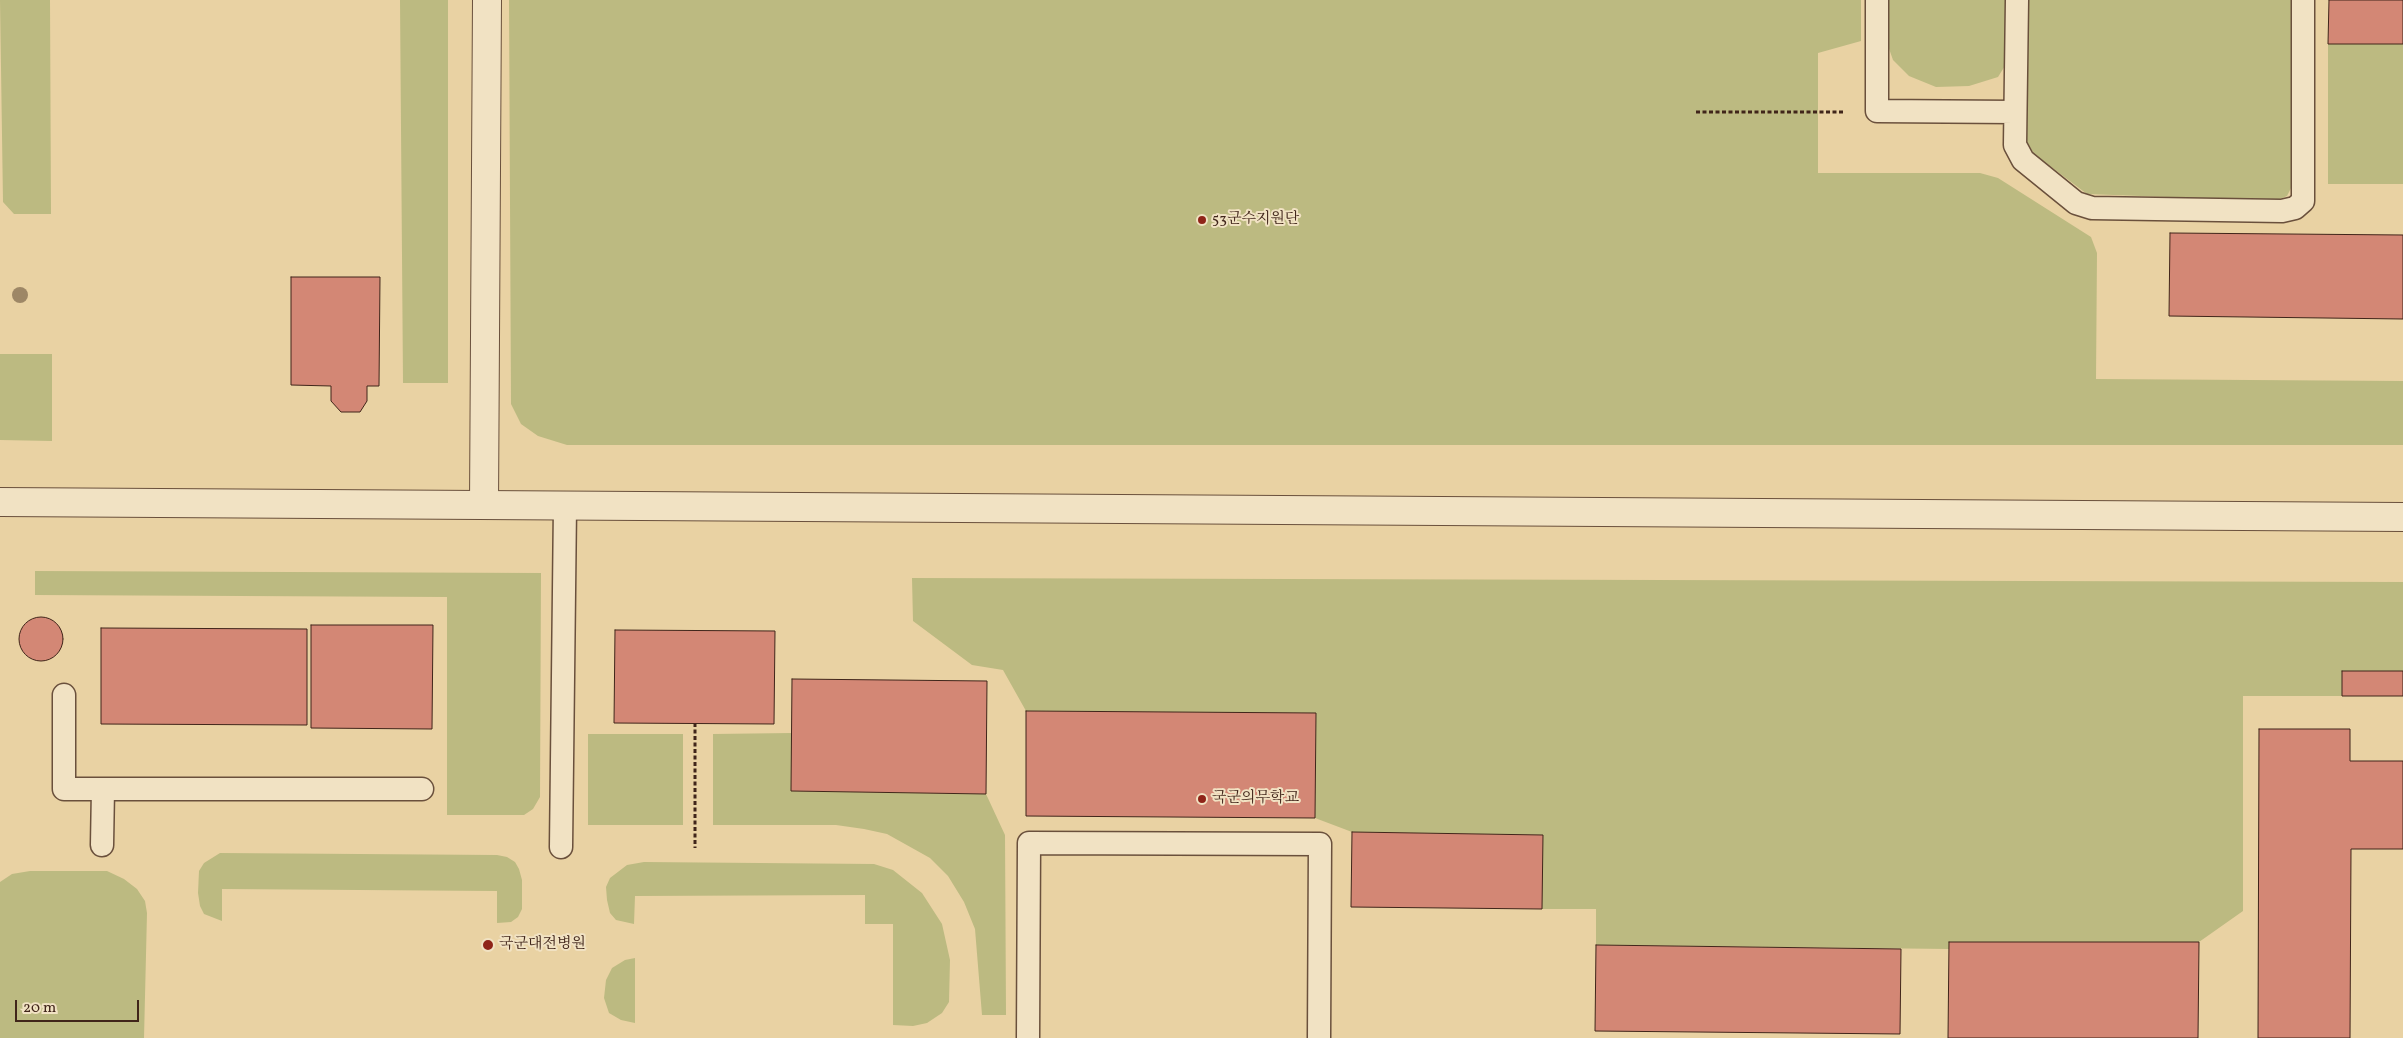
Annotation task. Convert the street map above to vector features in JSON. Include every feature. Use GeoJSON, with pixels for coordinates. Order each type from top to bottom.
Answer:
{"type":"FeatureCollection","features":[{"type":"Feature","properties":{"kind":"street"},"geometry":{"type":"LineString","coordinates":[[484,505],[487,0]]}},
{"type":"Feature","properties":{"kind":"street"},"geometry":{"type":"LineString","coordinates":[[0,502],[2403,517]]}},
{"type":"Feature","properties":{"kind":"lane"},"geometry":{"type":"LineString","coordinates":[[1878,0],[1877,112],[2016,112]]}},
{"type":"Feature","properties":{"kind":"lane"},"geometry":{"type":"LineString","coordinates":[[2017,0],[2015,144],[2023,160],[2076,203],[2102,208],[2282,211],[2295,208],[2303,201],[2303,0]]}},
{"type":"Feature","properties":{"kind":"lane"},"geometry":{"type":"LineString","coordinates":[[561,847],[565,506]]}},
{"type":"Feature","properties":{"kind":"lane"},"geometry":{"type":"LineString","coordinates":[[64,695],[64,789],[422,789]]}},
{"type":"Feature","properties":{"kind":"lane"},"geometry":{"type":"LineString","coordinates":[[102,845],[103,789]]}},
{"type":"Feature","properties":{"kind":"lane"},"geometry":{"type":"LineString","coordinates":[[1028,1038],[1028,843],[1320,844],[1319,1038]]}},
{"type":"Feature","properties":{"kind":"path"},"geometry":{"type":"LineString","coordinates":[[1696,112],[1877,112]]}},
{"type":"Feature","properties":{"kind":"path"},"geometry":{"type":"LineString","coordinates":[[695,723],[696,848]]}},
{"type":"Feature","properties":{"kind":"shaded area"},"geometry":{"type":"Polygon","coordinates":[[[0,0],[50,0],[51,214],[14,214],[3,202],[0,0]]]}},
{"type":"Feature","properties":{"kind":"shaded area"},"geometry":{"type":"Polygon","coordinates":[[[400,0],[448,0],[448,383],[403,383],[400,0]]]}},
{"type":"Feature","properties":{"kind":"shaded area","name":"53군수지원단"},"geometry":{"type":"Polygon","coordinates":[[[509,0],[1861,0],[1861,41],[1818,53],[1818,173],[1980,173],[1998,178],[2091,237],[2097,253],[2096,379],[2403,381],[2403,445],[567,445],[538,436],[521,424],[511,404],[509,0]]]}},
{"type":"Feature","properties":{"kind":"shaded area"},"geometry":{"type":"Polygon","coordinates":[[[1886,0],[2008,0],[2008,61],[1998,77],[1969,86],[1936,87],[1909,76],[1893,60],[1886,40],[1886,0]]]}},
{"type":"Feature","properties":{"kind":"shaded area"},"geometry":{"type":"Polygon","coordinates":[[[2026,0],[2292,0],[2291,188],[2287,196],[2275,201],[2087,194],[2034,154],[2027,142],[2026,0]]]}},
{"type":"Feature","properties":{"kind":"shaded area"},"geometry":{"type":"Polygon","coordinates":[[[2328,44],[2403,44],[2403,184],[2328,184],[2328,44]]]}},
{"type":"Feature","properties":{"kind":"shaded area"},"geometry":{"type":"Polygon","coordinates":[[[0,354],[52,354],[52,441],[0,440],[0,354]]]}},
{"type":"Feature","properties":{"kind":"shaded area"},"geometry":{"type":"Polygon","coordinates":[[[35,571],[541,573],[540,797],[533,809],[524,815],[447,815],[447,597],[35,595],[35,571]]]}},
{"type":"Feature","properties":{"kind":"shaded area"},"geometry":{"type":"Polygon","coordinates":[[[912,578],[2403,582],[2403,671],[2343,671],[2342,696],[2243,696],[2243,911],[2199,942],[1949,942],[1949,949],[1596,945],[1596,909],[1542,909],[1542,835],[1352,832],[1315,818],[1316,713],[1026,711],[1003,670],[972,665],[913,621],[912,578]]]}},
{"type":"Feature","properties":{"kind":"shaded area"},"geometry":{"type":"Polygon","coordinates":[[[792,733],[791,791],[986,794],[1005,835],[1006,1015],[982,1015],[975,929],[964,902],[948,876],[930,858],[887,834],[864,829],[836,825],[713,825],[713,734],[792,733]]]}},
{"type":"Feature","properties":{"kind":"shaded area"},"geometry":{"type":"Polygon","coordinates":[[[588,734],[683,734],[683,825],[588,825],[588,734]]]}},
{"type":"Feature","properties":{"kind":"shaded area"},"geometry":{"type":"Polygon","coordinates":[[[220,853],[497,855],[507,857],[515,862],[519,869],[522,880],[522,909],[518,917],[511,922],[497,923],[497,891],[222,889],[222,921],[204,914],[200,906],[198,893],[199,871],[204,863],[220,853]]]}},
{"type":"Feature","properties":{"kind":"shaded area"},"geometry":{"type":"Polygon","coordinates":[[[644,862],[874,864],[893,870],[922,893],[942,924],[950,960],[949,1002],[942,1013],[927,1023],[913,1026],[893,1025],[893,924],[865,924],[865,895],[635,896],[634,924],[616,920],[610,913],[607,900],[606,887],[610,878],[627,865],[644,862]]]}},
{"type":"Feature","properties":{"kind":"shaded area"},"geometry":{"type":"Polygon","coordinates":[[[30,871],[107,871],[124,879],[137,889],[145,901],[147,913],[144,1038],[0,1038],[0,882],[12,874],[30,871]]]}},
{"type":"Feature","properties":{"kind":"shaded area"},"geometry":{"type":"Polygon","coordinates":[[[635,958],[635,1023],[621,1020],[609,1013],[604,998],[606,980],[612,968],[625,960],[635,958]]]}},
{"type":"Feature","properties":{"kind":"building"},"geometry":{"type":"Polygon","coordinates":[[[2329,0],[2403,0],[2403,44],[2328,44],[2329,0]]]}},
{"type":"Feature","properties":{"kind":"building"},"geometry":{"type":"Polygon","coordinates":[[[2170,233],[2403,235],[2403,319],[2169,316],[2170,233]]]}},
{"type":"Feature","properties":{"kind":"building"},"geometry":{"type":"Polygon","coordinates":[[[291,277],[380,277],[379,386],[367,386],[367,401],[360,412],[341,412],[331,401],[331,386],[291,385],[291,277]]]}},
{"type":"Feature","properties":{"kind":"building"},"geometry":{"type":"Polygon","coordinates":[[[41,617],[53,621],[59,627],[63,639],[59,651],[53,657],[41,661],[29,657],[23,651],[19,639],[23,627],[29,621],[41,617]]]}},
{"type":"Feature","properties":{"kind":"building"},"geometry":{"type":"Polygon","coordinates":[[[311,625],[433,625],[432,729],[311,728],[311,625]]]}},
{"type":"Feature","properties":{"kind":"building"},"geometry":{"type":"Polygon","coordinates":[[[101,628],[307,629],[307,725],[101,724],[101,628]]]}},
{"type":"Feature","properties":{"kind":"building"},"geometry":{"type":"Polygon","coordinates":[[[615,630],[775,631],[774,724],[614,723],[615,630]]]}},
{"type":"Feature","properties":{"kind":"building"},"geometry":{"type":"Polygon","coordinates":[[[2342,671],[2403,671],[2403,696],[2342,696],[2342,671]]]}},
{"type":"Feature","properties":{"kind":"building"},"geometry":{"type":"Polygon","coordinates":[[[792,679],[987,681],[986,794],[791,791],[792,679]]]}},
{"type":"Feature","properties":{"kind":"building"},"geometry":{"type":"Polygon","coordinates":[[[1026,711],[1316,713],[1315,818],[1026,816],[1026,711]]]}},
{"type":"Feature","properties":{"kind":"building"},"geometry":{"type":"Polygon","coordinates":[[[2259,729],[2350,729],[2350,761],[2403,761],[2403,849],[2351,849],[2350,1038],[2258,1038],[2259,729]]]}},
{"type":"Feature","properties":{"kind":"building"},"geometry":{"type":"Polygon","coordinates":[[[1352,832],[1543,835],[1542,909],[1351,907],[1352,832]]]}},
{"type":"Feature","properties":{"kind":"building"},"geometry":{"type":"Polygon","coordinates":[[[1949,942],[2199,942],[2198,1038],[1948,1038],[1949,942]]]}},
{"type":"Feature","properties":{"kind":"building"},"geometry":{"type":"Polygon","coordinates":[[[1596,945],[1901,949],[1900,1034],[1595,1031],[1596,945]]]}},
{"type":"Feature","properties":{"kind":"place","name":"53군수지원단"},"geometry":{"type":"Point","coordinates":[1202,220]}},
{"type":"Feature","properties":{"kind":"place","name":"국군의무학교"},"geometry":{"type":"Point","coordinates":[1202,799]}},
{"type":"Feature","properties":{"kind":"place","name":"국군대전병원"},"geometry":{"type":"Point","coordinates":[488,945]}}]}
